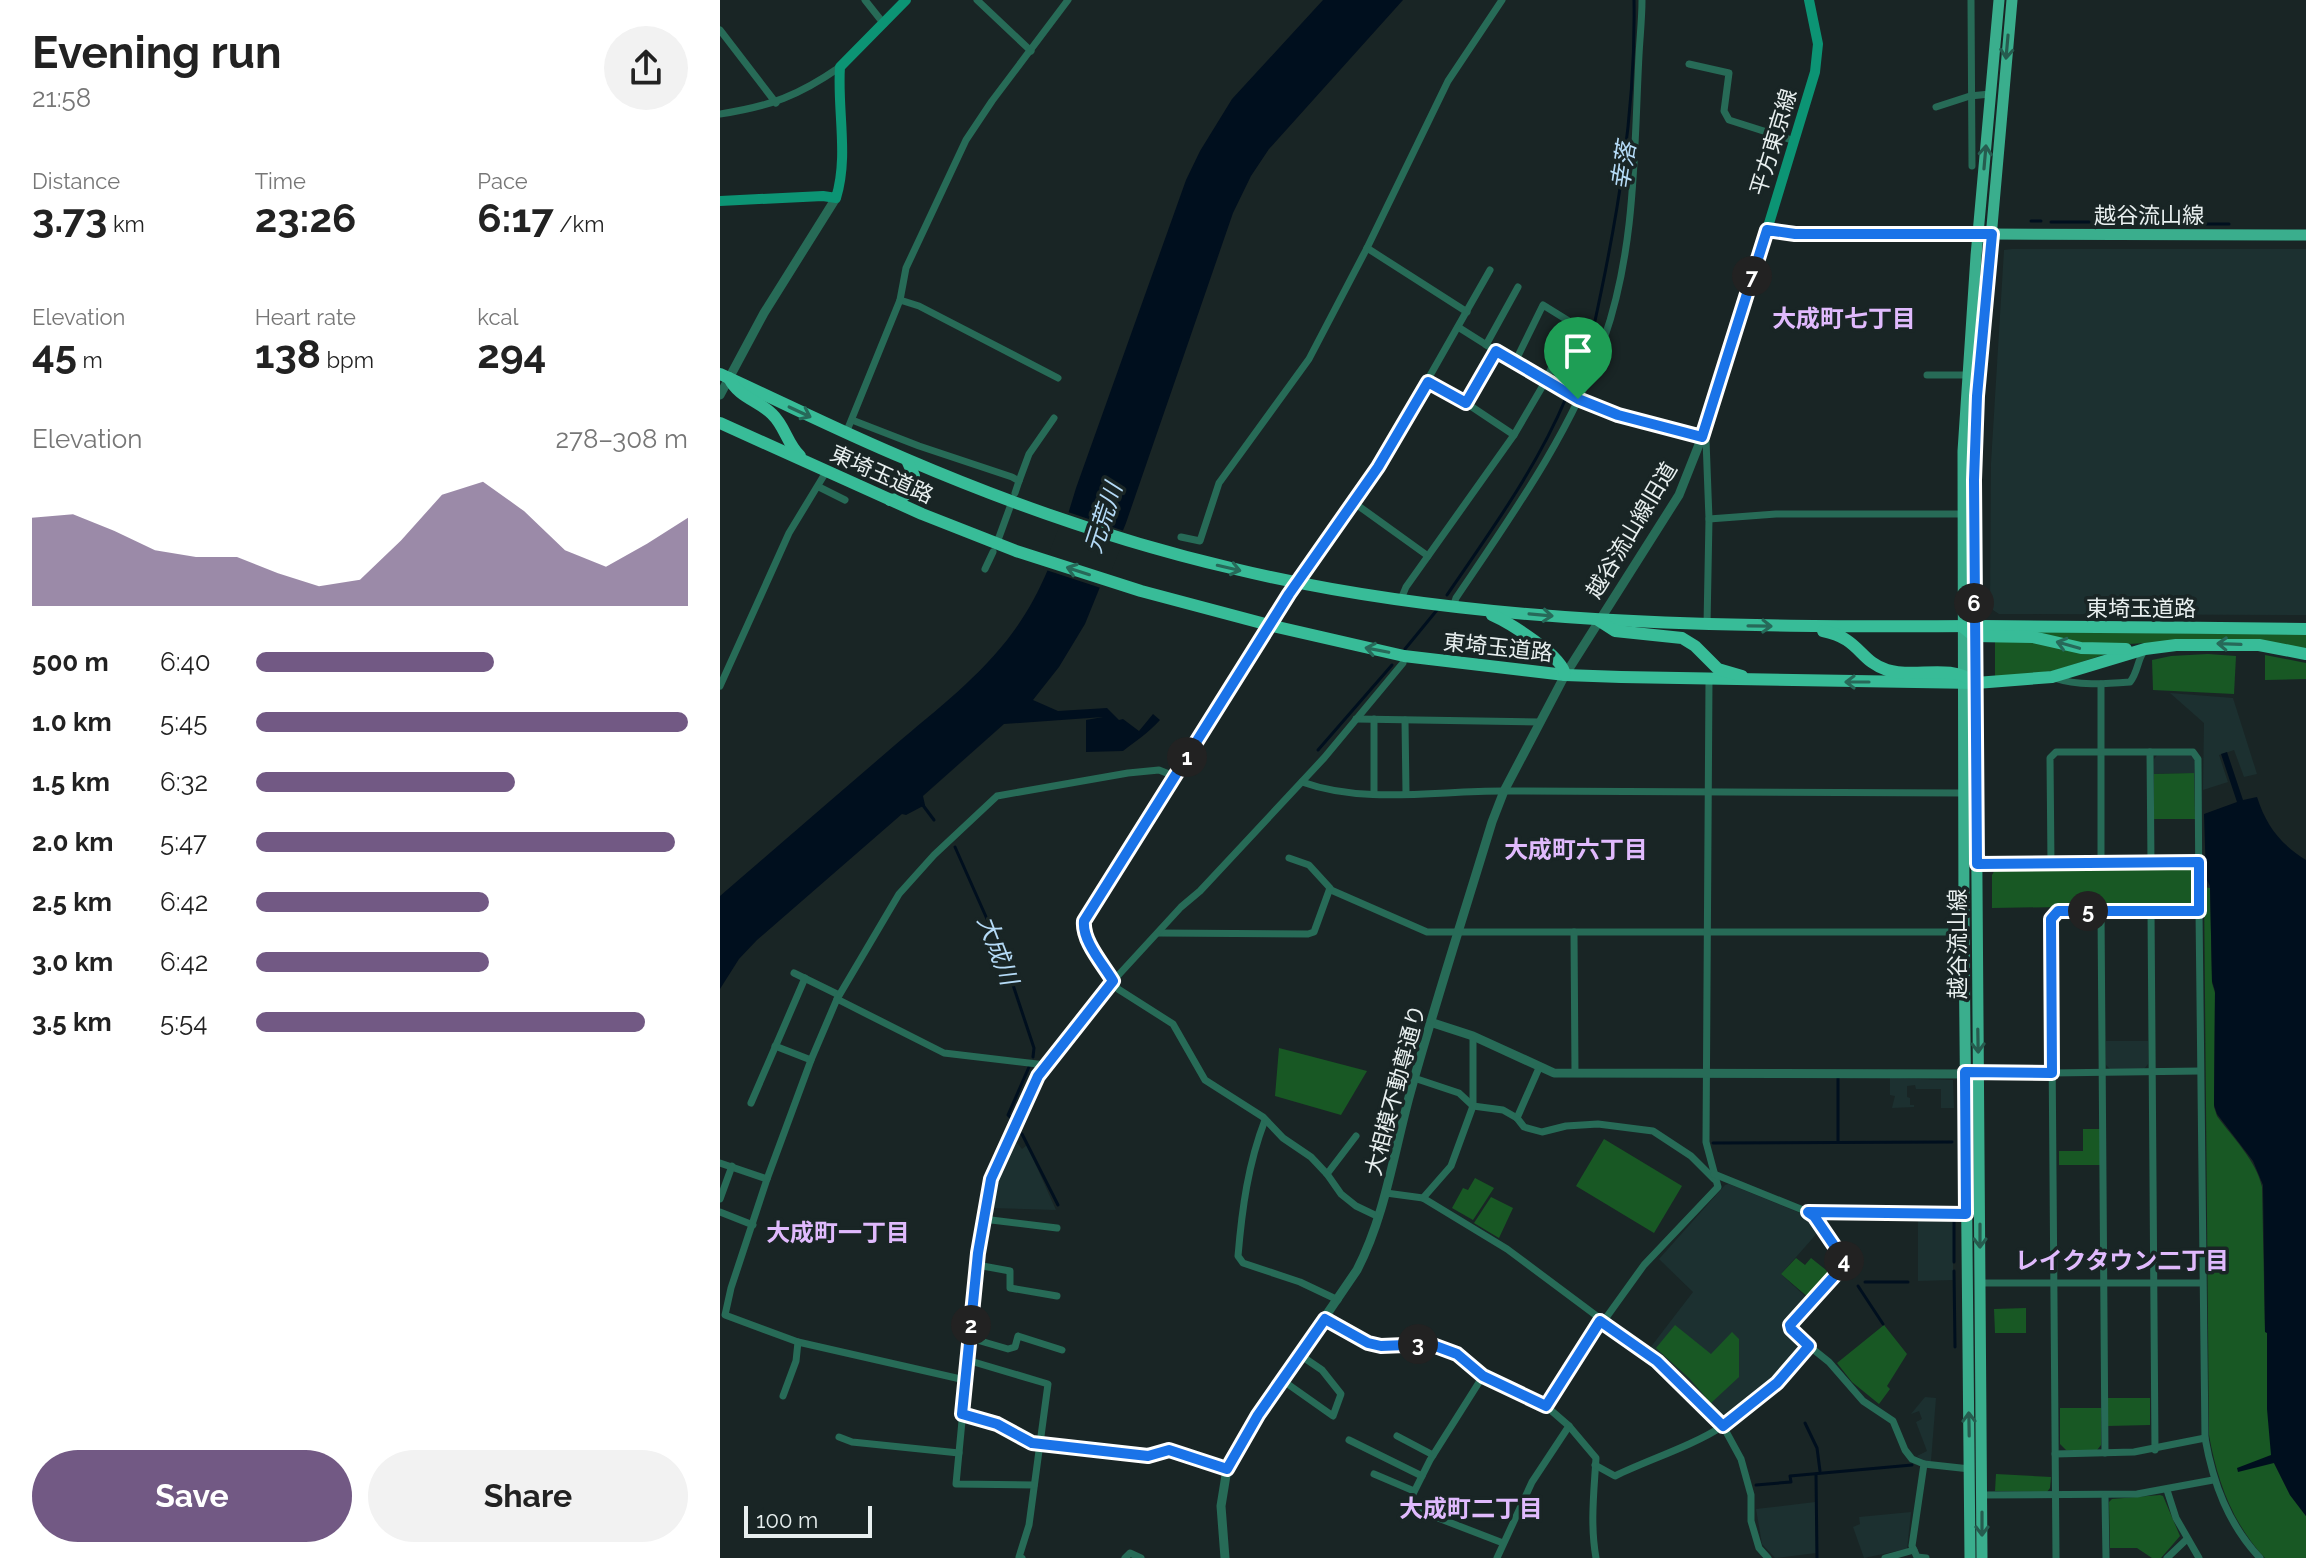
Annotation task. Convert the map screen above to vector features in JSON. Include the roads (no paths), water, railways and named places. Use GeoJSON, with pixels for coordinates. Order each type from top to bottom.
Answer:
{"type":"FeatureCollection","features":[{"type":"Feature","properties":{"kind":"highway","name":"東埼玉道路"},"geometry":{"type":"LineString","coordinates":[[725,376],[907,460],[1031,509],[1153,548],[1236,570],[1401,599],[1453,607],[1598,620],[1707,625],[1971,630],[2306,629]]}},
{"type":"Feature","properties":{"kind":"highway"},"geometry":{"type":"LineString","coordinates":[[725,376],[739,393],[775,417],[792,448],[820,470]]}},
{"type":"Feature","properties":{"kind":"highway","name":"東埼玉道路"},"geometry":{"type":"LineString","coordinates":[[720,423],[820,470],[1016,551],[1141,591],[1404,656],[1565,675],[1772,681],[1968,681],[2052,677],[2145,649],[2223,643],[2259,645],[2306,654]]}},
{"type":"Feature","properties":{"kind":"highway"},"geometry":{"type":"LineString","coordinates":[[890,500],[899,499],[911,491],[914,476],[907,460]]}},
{"type":"Feature","properties":{"kind":"highway"},"geometry":{"type":"LineString","coordinates":[[1482,610],[1504,620],[1551,655],[1561,663],[1565,675]]}},
{"type":"Feature","properties":{"kind":"highway"},"geometry":{"type":"LineString","coordinates":[[1598,620],[1615,631],[1682,638],[1695,646],[1718,669],[1772,681]]}},
{"type":"Feature","properties":{"kind":"highway"},"geometry":{"type":"LineString","coordinates":[[1798,626],[1846,638],[1886,670],[1968,681]]}},
{"type":"Feature","properties":{"kind":"highway"},"geometry":{"type":"LineString","coordinates":[[1971,630],[2033,637],[2091,650],[2145,649]]}},
{"type":"Feature","properties":{"kind":"main road"},"geometry":{"type":"LineString","coordinates":[[720,201],[836,198],[841,168],[840,67],[906,0]]}},
{"type":"Feature","properties":{"kind":"main road","name":"平方東京線"},"geometry":{"type":"LineString","coordinates":[[1809,0],[1816,29],[1817,63],[1767,230],[1795,234],[1978,234]]}},
{"type":"Feature","properties":{"kind":"main road","name":"越谷流山線"},"geometry":{"type":"LineString","coordinates":[[1971,630],[1962,514],[1968,375],[1999,0]]}},
{"type":"Feature","properties":{"kind":"main road","name":"越谷流山線"},"geometry":{"type":"LineString","coordinates":[[1970,1558],[1963,793],[1975,448],[2012,0]]}},
{"type":"Feature","properties":{"kind":"main road","name":"越谷流山線"},"geometry":{"type":"LineString","coordinates":[[1978,234],[2306,235]]}},
{"type":"Feature","properties":{"kind":"main road","name":"越谷流山線"},"geometry":{"type":"LineString","coordinates":[[1968,681],[1977,864],[1982,1558]]}},
{"type":"Feature","properties":{"kind":"street"},"geometry":{"type":"LineString","coordinates":[[865,0],[884,24]]}},
{"type":"Feature","properties":{"kind":"street"},"geometry":{"type":"LineString","coordinates":[[977,0],[1031,51]]}},
{"type":"Feature","properties":{"kind":"street"},"geometry":{"type":"LineString","coordinates":[[846,433],[900,300],[906,268],[966,140],[1068,0]]}},
{"type":"Feature","properties":{"kind":"street"},"geometry":{"type":"LineString","coordinates":[[1181,537],[1200,541],[1219,483],[1305,366],[1367,248],[1448,81],[1502,0]]}},
{"type":"Feature","properties":{"kind":"street"},"geometry":{"type":"LineString","coordinates":[[1453,607],[1544,467],[1578,399],[1615,302],[1623,261],[1638,130],[1642,0]]}},
{"type":"Feature","properties":{"kind":"street"},"geometry":{"type":"LineString","coordinates":[[1971,0],[1972,166]]}},
{"type":"Feature","properties":{"kind":"street"},"geometry":{"type":"LineString","coordinates":[[720,30],[776,103]]}},
{"type":"Feature","properties":{"kind":"street"},"geometry":{"type":"LineString","coordinates":[[1689,64],[1729,73],[1724,111],[1729,120],[1795,141]]}},
{"type":"Feature","properties":{"kind":"street"},"geometry":{"type":"LineString","coordinates":[[720,114],[776,103],[794,96],[840,67]]}},
{"type":"Feature","properties":{"kind":"street"},"geometry":{"type":"LineString","coordinates":[[1936,107],[1970,96],[1990,94]]}},
{"type":"Feature","properties":{"kind":"street"},"geometry":{"type":"LineString","coordinates":[[720,395],[725,376],[836,198]]}},
{"type":"Feature","properties":{"kind":"street","name":"越谷流山線旧道"},"geometry":{"type":"LineString","coordinates":[[1598,620],[1679,495],[1702,437],[1767,230]]}},
{"type":"Feature","properties":{"kind":"street"},"geometry":{"type":"LineString","coordinates":[[1367,248],[1467,312]]}},
{"type":"Feature","properties":{"kind":"street"},"geometry":{"type":"LineString","coordinates":[[1379,1217],[1356,1206],[1341,1194],[1327,1174],[1265,1120],[1209,1084],[1194,1064],[1173,1024],[1118,989],[1087,939],[1083,930],[1084,921],[1269,625],[1378,467],[1490,270]]}},
{"type":"Feature","properties":{"kind":"street"},"geometry":{"type":"LineString","coordinates":[[1486,345],[1518,287]]}},
{"type":"Feature","properties":{"kind":"street"},"geometry":{"type":"LineString","coordinates":[[900,300],[919,306],[1058,378]]}},
{"type":"Feature","properties":{"kind":"street"},"geometry":{"type":"LineString","coordinates":[[1401,599],[1406,587],[1514,435],[1545,382],[1572,323],[1543,305],[1515,362]]}},
{"type":"Feature","properties":{"kind":"street"},"geometry":{"type":"LineString","coordinates":[[1458,327],[1545,382],[1578,399],[1618,415],[1702,437],[1707,444],[1709,519],[1707,625]]}},
{"type":"Feature","properties":{"kind":"street"},"geometry":{"type":"LineString","coordinates":[[1466,403],[1496,351]]}},
{"type":"Feature","properties":{"kind":"street"},"geometry":{"type":"LineString","coordinates":[[1927,375],[1968,375]]}},
{"type":"Feature","properties":{"kind":"street"},"geometry":{"type":"LineString","coordinates":[[1428,382],[1514,435]]}},
{"type":"Feature","properties":{"kind":"street"},"geometry":{"type":"LineString","coordinates":[[1015,493],[1029,454],[1054,418]]}},
{"type":"Feature","properties":{"kind":"street"},"geometry":{"type":"LineString","coordinates":[[852,420],[1019,481]]}},
{"type":"Feature","properties":{"kind":"street"},"geometry":{"type":"LineString","coordinates":[[720,686],[789,533],[819,487],[820,470]]}},
{"type":"Feature","properties":{"kind":"street"},"geometry":{"type":"LineString","coordinates":[[819,487],[845,500]]}},
{"type":"Feature","properties":{"kind":"street"},"geometry":{"type":"LineString","coordinates":[[1353,502],[1428,556]]}},
{"type":"Feature","properties":{"kind":"street"},"geometry":{"type":"LineString","coordinates":[[998,540],[1010,507]]}},
{"type":"Feature","properties":{"kind":"street"},"geometry":{"type":"LineString","coordinates":[[1709,519],[1776,514],[1962,514]]}},
{"type":"Feature","properties":{"kind":"street"},"geometry":{"type":"LineString","coordinates":[[985,569],[993,552]]}},
{"type":"Feature","properties":{"kind":"street","name":"大相模不動尊通り"},"geometry":{"type":"LineString","coordinates":[[1225,1558],[1221,1506],[1227,1469],[1258,1415],[1338,1300],[1368,1250],[1386,1193],[1430,1022],[1504,791],[1565,675],[1598,620]]}},
{"type":"Feature","properties":{"kind":"street"},"geometry":{"type":"LineString","coordinates":[[2052,677],[2101,684],[2130,682],[2138,673],[2140,657],[2145,649]]}},
{"type":"Feature","properties":{"kind":"street"},"geometry":{"type":"LineString","coordinates":[[1034,1485],[956,1484],[977,1265],[991,1179],[1038,1076],[1046,1065],[1113,981],[1302,782],[1403,663],[1404,656]]}},
{"type":"Feature","properties":{"kind":"street"},"geometry":{"type":"LineString","coordinates":[[1709,680],[1706,1142],[1718,1183]]}},
{"type":"Feature","properties":{"kind":"street"},"geometry":{"type":"LineString","coordinates":[[2101,684],[2101,862]]}},
{"type":"Feature","properties":{"kind":"street"},"geometry":{"type":"LineString","coordinates":[[1356,719],[1540,722]]}},
{"type":"Feature","properties":{"kind":"street"},"geometry":{"type":"LineString","coordinates":[[1374,719],[1374,793]]}},
{"type":"Feature","properties":{"kind":"street"},"geometry":{"type":"LineString","coordinates":[[1405,720],[1406,793]]}},
{"type":"Feature","properties":{"kind":"street"},"geometry":{"type":"LineString","coordinates":[[2051,863],[2050,758],[2056,752],[2193,752],[2198,759],[2205,1438],[2213,1480],[2234,1523],[2260,1558]]}},
{"type":"Feature","properties":{"kind":"street"},"geometry":{"type":"LineString","coordinates":[[2150,752],[2151,862]]}},
{"type":"Feature","properties":{"kind":"street"},"geometry":{"type":"LineString","coordinates":[[965,1380],[798,1342],[725,1315],[767,1179],[838,997],[899,894],[934,855],[997,796],[1144,771],[1159,770],[1174,776]]}},
{"type":"Feature","properties":{"kind":"street"},"geometry":{"type":"LineString","coordinates":[[1302,782],[1341,791],[1374,793],[1963,793]]}},
{"type":"Feature","properties":{"kind":"street"},"geometry":{"type":"LineString","coordinates":[[1289,858],[1309,865],[1331,890],[1427,932],[1964,932]]}},
{"type":"Feature","properties":{"kind":"street"},"geometry":{"type":"LineString","coordinates":[[1977,864],[2199,862]]}},
{"type":"Feature","properties":{"kind":"street"},"geometry":{"type":"LineString","coordinates":[[1158,933],[1308,934],[1314,932],[1331,890]]}},
{"type":"Feature","properties":{"kind":"street"},"geometry":{"type":"LineString","coordinates":[[2151,910],[2155,1450]]}},
{"type":"Feature","properties":{"kind":"street"},"geometry":{"type":"LineString","coordinates":[[2056,1558],[2051,919],[2058,911],[2199,911]]}},
{"type":"Feature","properties":{"kind":"street"},"geometry":{"type":"LineString","coordinates":[[2101,911],[2105,1453]]}},
{"type":"Feature","properties":{"kind":"street"},"geometry":{"type":"LineString","coordinates":[[1574,932],[1575,1073]]}},
{"type":"Feature","properties":{"kind":"street"},"geometry":{"type":"LineString","coordinates":[[794,973],[944,1053],[1046,1065]]}},
{"type":"Feature","properties":{"kind":"street"},"geometry":{"type":"LineString","coordinates":[[751,1103],[805,978]]}},
{"type":"Feature","properties":{"kind":"street"},"geometry":{"type":"LineString","coordinates":[[1430,1022],[1473,1036],[1550,1072],[1979,1074],[2200,1071]]}},
{"type":"Feature","properties":{"kind":"street"},"geometry":{"type":"LineString","coordinates":[[1423,1198],[1451,1166],[1473,1106],[1473,1036]]}},
{"type":"Feature","properties":{"kind":"street"},"geometry":{"type":"LineString","coordinates":[[775,1046],[811,1060]]}},
{"type":"Feature","properties":{"kind":"street"},"geometry":{"type":"LineString","coordinates":[[1517,1118],[1539,1068]]}},
{"type":"Feature","properties":{"kind":"street"},"geometry":{"type":"LineString","coordinates":[[1414,1078],[1459,1093],[1473,1106],[1503,1110],[1517,1118],[1524,1127],[1542,1132],[1566,1126],[1598,1124],[1653,1131],[1691,1156],[1718,1183]]}},
{"type":"Feature","properties":{"kind":"street"},"geometry":{"type":"LineString","coordinates":[[1265,1120],[1247,1181],[1238,1256],[1243,1263],[1338,1300]]}},
{"type":"Feature","properties":{"kind":"street"},"geometry":{"type":"LineString","coordinates":[[1327,1174],[1356,1136]]}},
{"type":"Feature","properties":{"kind":"street"},"geometry":{"type":"LineString","coordinates":[[720,1163],[767,1179]]}},
{"type":"Feature","properties":{"kind":"street"},"geometry":{"type":"LineString","coordinates":[[720,1199],[732,1166]]}},
{"type":"Feature","properties":{"kind":"street"},"geometry":{"type":"LineString","coordinates":[[1714,1174],[1814,1216],[1846,1263],[1790,1325],[1791,1329],[1829,1362],[1863,1401],[1893,1421],[1912,1459],[1924,1464],[1970,1469]]}},
{"type":"Feature","properties":{"kind":"street"},"geometry":{"type":"LineString","coordinates":[[1546,1406],[1602,1321],[1644,1265],[1710,1197],[1718,1183]]}},
{"type":"Feature","properties":{"kind":"street"},"geometry":{"type":"LineString","coordinates":[[1386,1193],[1423,1198],[1507,1249],[1657,1361],[1723,1426],[1748,1477],[1751,1521],[1759,1548],[1768,1558]]}},
{"type":"Feature","properties":{"kind":"street"},"geometry":{"type":"LineString","coordinates":[[720,1212],[753,1225]]}},
{"type":"Feature","properties":{"kind":"street"},"geometry":{"type":"LineString","coordinates":[[1808,1212],[1966,1214]]}},
{"type":"Feature","properties":{"kind":"street"},"geometry":{"type":"LineString","coordinates":[[983,1219],[1057,1228]]}},
{"type":"Feature","properties":{"kind":"street"},"geometry":{"type":"LineString","coordinates":[[977,1265],[1010,1271],[1010,1288],[1057,1296]]}},
{"type":"Feature","properties":{"kind":"street"},"geometry":{"type":"LineString","coordinates":[[1980,1283],[2202,1283]]}},
{"type":"Feature","properties":{"kind":"street"},"geometry":{"type":"LineString","coordinates":[[1325,1319],[1368,1343],[1381,1346],[1430,1344],[1457,1354],[1483,1376],[1546,1406],[1569,1426],[1594,1454],[1592,1532],[1596,1558]]}},
{"type":"Feature","properties":{"kind":"street"},"geometry":{"type":"LineString","coordinates":[[970,1338],[1008,1349],[1015,1347],[1018,1336],[1062,1350]]}},
{"type":"Feature","properties":{"kind":"street"},"geometry":{"type":"LineString","coordinates":[[783,1396],[796,1361],[798,1342]]}},
{"type":"Feature","properties":{"kind":"street"},"geometry":{"type":"LineString","coordinates":[[1595,1465],[1615,1476],[1723,1426],[1777,1383],[1809,1346]]}},
{"type":"Feature","properties":{"kind":"street"},"geometry":{"type":"LineString","coordinates":[[1282,1380],[1333,1416],[1341,1394],[1322,1370],[1300,1355]]}},
{"type":"Feature","properties":{"kind":"street"},"geometry":{"type":"LineString","coordinates":[[967,1360],[1048,1384],[1029,1525],[1019,1557],[1022,1558]]}},
{"type":"Feature","properties":{"kind":"street"},"geometry":{"type":"LineString","coordinates":[[1483,1376],[1433,1455],[1407,1506],[1503,1543]]}},
{"type":"Feature","properties":{"kind":"street"},"geometry":{"type":"LineString","coordinates":[[962,1414],[997,1424],[1039,1444],[1148,1456],[1169,1450],[1227,1469]]}},
{"type":"Feature","properties":{"kind":"street"},"geometry":{"type":"LineString","coordinates":[[1497,1558],[1532,1482],[1569,1426]]}},
{"type":"Feature","properties":{"kind":"street"},"geometry":{"type":"LineString","coordinates":[[1397,1436],[1433,1455]]}},
{"type":"Feature","properties":{"kind":"street"},"geometry":{"type":"LineString","coordinates":[[839,1437],[852,1442],[959,1453]]}},
{"type":"Feature","properties":{"kind":"street"},"geometry":{"type":"LineString","coordinates":[[2055,1454],[2155,1450],[2205,1438]]}},
{"type":"Feature","properties":{"kind":"street"},"geometry":{"type":"LineString","coordinates":[[1349,1440],[1422,1476]]}},
{"type":"Feature","properties":{"kind":"street"},"geometry":{"type":"LineString","coordinates":[[1924,1464],[1914,1550],[1917,1557],[1926,1558]]}},
{"type":"Feature","properties":{"kind":"street"},"geometry":{"type":"LineString","coordinates":[[1374,1474],[1414,1491]]}},
{"type":"Feature","properties":{"kind":"street"},"geometry":{"type":"LineString","coordinates":[[1982,1495],[2105,1496],[2167,1490],[2213,1480]]}},
{"type":"Feature","properties":{"kind":"street"},"geometry":{"type":"LineString","coordinates":[[2167,1490],[2176,1518],[2199,1558]]}},
{"type":"Feature","properties":{"kind":"street"},"geometry":{"type":"LineString","coordinates":[[2105,1496],[2106,1558]]}},
{"type":"Feature","properties":{"kind":"street"},"geometry":{"type":"LineString","coordinates":[[2167,1558],[2187,1539]]}},
{"type":"Feature","properties":{"kind":"street"},"geometry":{"type":"LineString","coordinates":[[1885,1558],[1914,1550]]}},
{"type":"Feature","properties":{"kind":"street"},"geometry":{"type":"LineString","coordinates":[[1125,1558],[1130,1553],[1141,1558]]}},
{"type":"Feature","properties":{"kind":"water","name":"元荒川"},"geometry":{"type":"Polygon","coordinates":[[[1323,0],[1403,0],[1269,149],[1251,176],[1233,213],[1126,523],[1085,624],[1059,667],[1033,700],[1058,711],[1107,708],[1119,720],[1123,719],[1139,731],[1153,714],[1160,720],[1123,751],[1086,752],[1086,720],[1103,717],[1004,724],[923,796],[925,805],[902,814],[757,940],[739,959],[720,989],[720,896],[957,692],[987,663],[1024,616],[1058,544],[1186,180],[1200,151],[1232,99],[1323,0]]]}},
{"type":"Feature","properties":{"kind":"water"},"geometry":{"type":"Polygon","coordinates":[[[2227,752],[2243,800],[2257,797],[2275,833],[2306,860],[2306,1516],[2290,1495],[2274,1463],[2238,1472],[2237,1468],[2271,1455],[2267,1409],[2263,1185],[2253,1161],[2217,1114],[2214,1105],[2215,991],[2204,814],[2237,802],[2221,754],[2227,752]]]}},
{"type":"Feature","properties":{"kind":"waterway","name":"幸落"},"geometry":{"type":"LineString","coordinates":[[1593,330],[1623,166],[1632,83],[1634,0]]}},
{"type":"Feature","properties":{"kind":"waterway"},"geometry":{"type":"LineString","coordinates":[[2031,221],[2041,221]]}},
{"type":"Feature","properties":{"kind":"waterway"},"geometry":{"type":"LineString","coordinates":[[2051,222],[2089,222]]}},
{"type":"Feature","properties":{"kind":"waterway"},"geometry":{"type":"LineString","coordinates":[[2109,222],[2154,224]]}},
{"type":"Feature","properties":{"kind":"waterway"},"geometry":{"type":"LineString","coordinates":[[2180,224],[2229,224]]}},
{"type":"Feature","properties":{"kind":"waterway","name":"幸落"},"geometry":{"type":"LineString","coordinates":[[1569,390],[1591,334]]}},
{"type":"Feature","properties":{"kind":"waterway","name":"幸落"},"geometry":{"type":"LineString","coordinates":[[1447,595],[1527,475],[1566,398]]}},
{"type":"Feature","properties":{"kind":"waterway","name":"幸落"},"geometry":{"type":"LineString","coordinates":[[1405,649],[1437,610]]}},
{"type":"Feature","properties":{"kind":"waterway","name":"幸落"},"geometry":{"type":"LineString","coordinates":[[1318,750],[1392,665]]}},
{"type":"Feature","properties":{"kind":"waterway"},"geometry":{"type":"LineString","coordinates":[[922,804],[934,820]]}},
{"type":"Feature","properties":{"kind":"waterway","name":"大成川"},"geometry":{"type":"LineString","coordinates":[[955,847],[1003,955],[1034,1048],[1033,1057]]}},
{"type":"Feature","properties":{"kind":"waterway","name":"大成川"},"geometry":{"type":"LineString","coordinates":[[1010,1117],[1008,1115],[1029,1067]]}},
{"type":"Feature","properties":{"kind":"waterway"},"geometry":{"type":"LineString","coordinates":[[1838,1078],[1838,1142]]}},
{"type":"Feature","properties":{"kind":"waterway","name":"大成川"},"geometry":{"type":"LineString","coordinates":[[1022,1134],[1058,1205]]}},
{"type":"Feature","properties":{"kind":"waterway"},"geometry":{"type":"LineString","coordinates":[[1713,1143],[1952,1142]]}},
{"type":"Feature","properties":{"kind":"waterway"},"geometry":{"type":"LineString","coordinates":[[1954,1219],[1954,1262]]}},
{"type":"Feature","properties":{"kind":"waterway"},"geometry":{"type":"LineString","coordinates":[[1954,1271],[1955,1347]]}},
{"type":"Feature","properties":{"kind":"waterway"},"geometry":{"type":"LineString","coordinates":[[1865,1282],[1908,1282]]}},
{"type":"Feature","properties":{"kind":"waterway"},"geometry":{"type":"LineString","coordinates":[[1858,1286],[1883,1324]]}},
{"type":"Feature","properties":{"kind":"waterway"},"geometry":{"type":"LineString","coordinates":[[1805,1423],[1817,1448],[1820,1471]]}},
{"type":"Feature","properties":{"kind":"waterway"},"geometry":{"type":"LineString","coordinates":[[1756,1485],[1791,1482],[1790,1476],[1912,1465]]}},
{"type":"Feature","properties":{"kind":"waterway"},"geometry":{"type":"LineString","coordinates":[[1816,1474],[1817,1558]]}},
{"type":"Feature","properties":{"kind":"district","name":"大成町七丁目"},"geometry":{"type":"Point","coordinates":[1844,318]}},
{"type":"Feature","properties":{"kind":"district","name":"大成町六丁目"},"geometry":{"type":"Point","coordinates":[1576,849]}},
{"type":"Feature","properties":{"kind":"district","name":"大成町一丁目"},"geometry":{"type":"Point","coordinates":[838,1232]}},
{"type":"Feature","properties":{"kind":"district","name":"レイクタウン二丁目"},"geometry":{"type":"Point","coordinates":[2122,1260]}},
{"type":"Feature","properties":{"kind":"district","name":"大成町二丁目"},"geometry":{"type":"Point","coordinates":[1471,1508]}}]}
